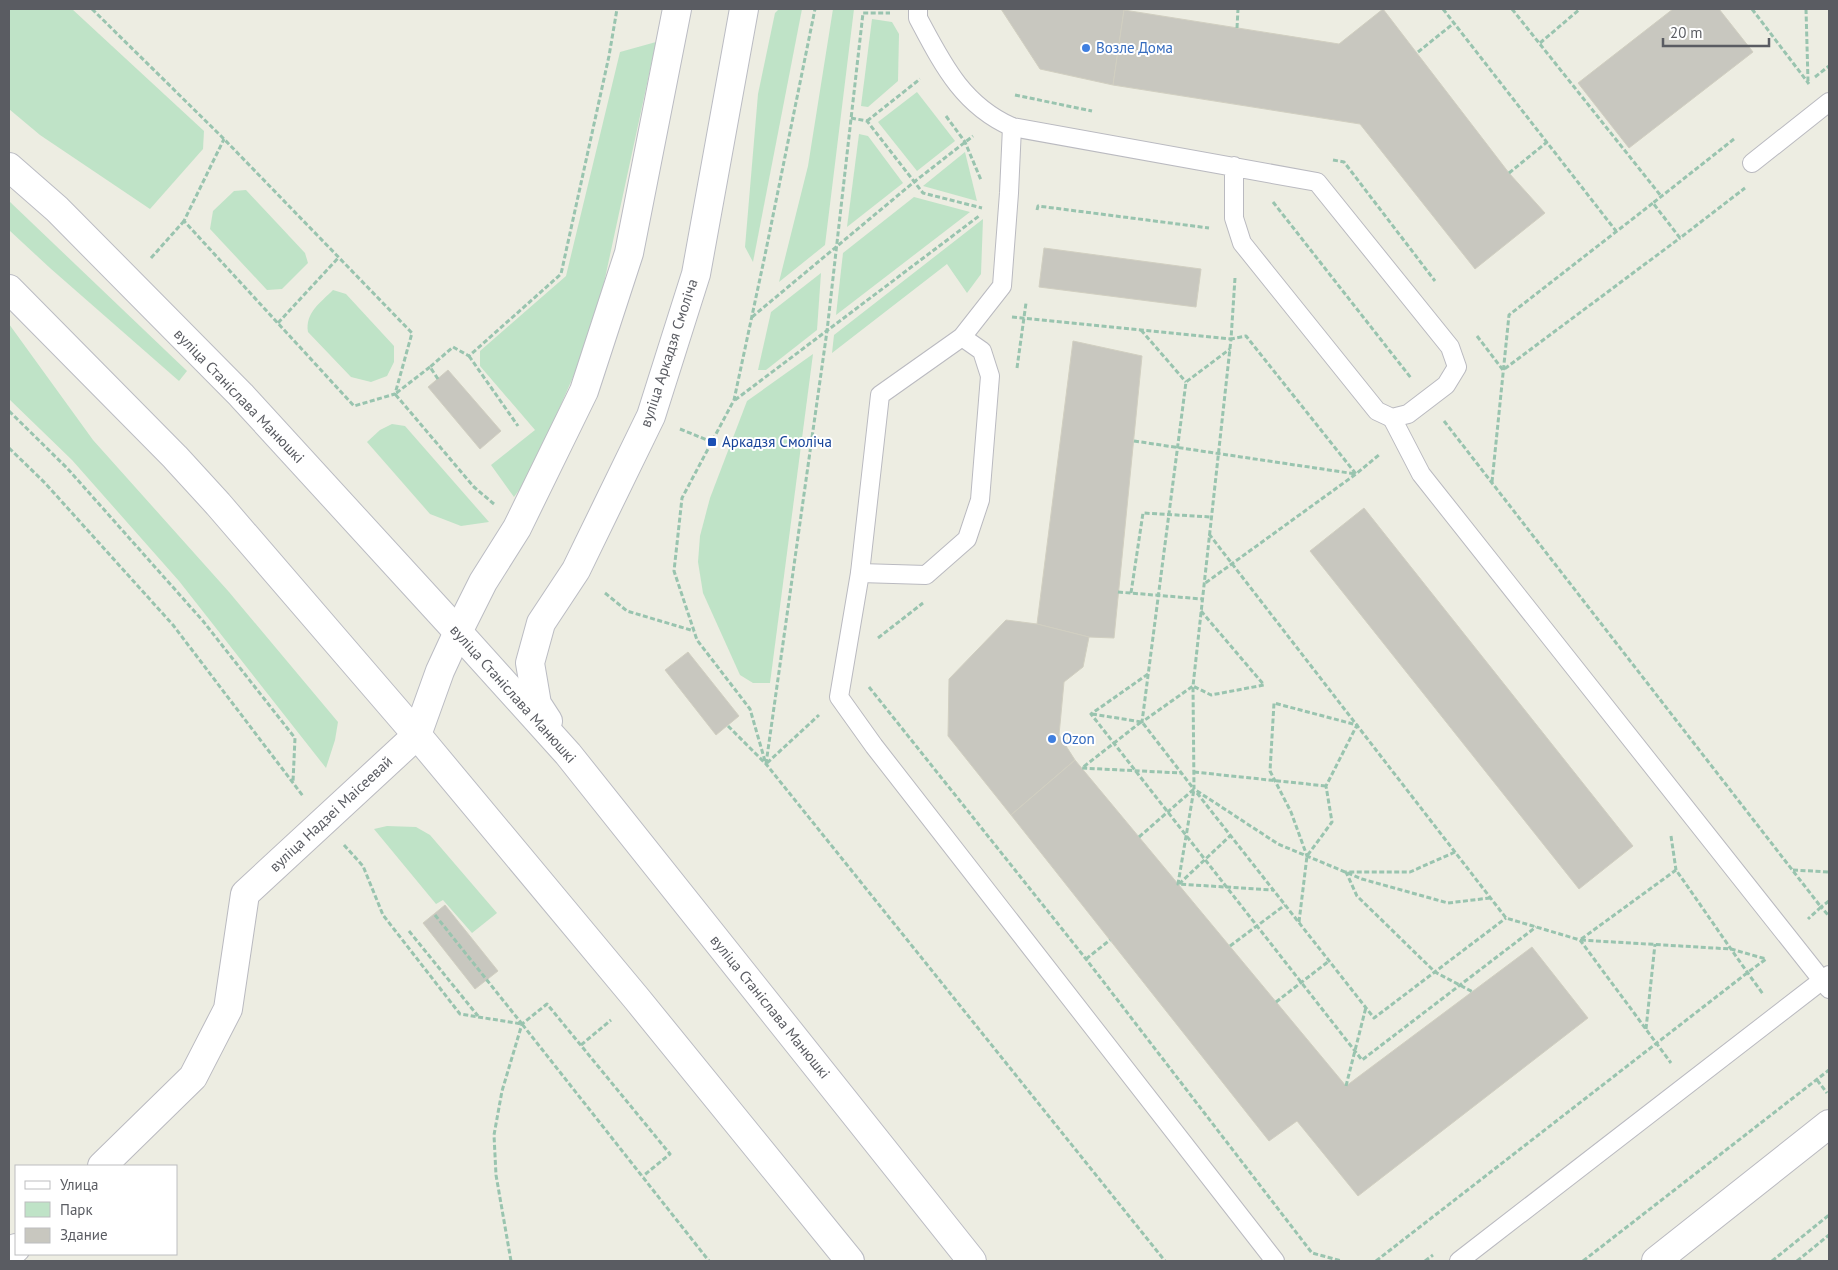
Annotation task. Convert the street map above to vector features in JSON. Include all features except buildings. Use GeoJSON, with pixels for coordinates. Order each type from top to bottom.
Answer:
{"type":"FeatureCollection","features":[{"type":"Feature","properties":{"kind":"main road"},"geometry":{"type":"LineString","coordinates":[[417,735],[440,671],[458,632],[483,582],[517,528],[584,391],[629,253],[677,9]]}},
{"type":"Feature","properties":{"kind":"main road","name":"вуліца Аркадзя Смоліча"},"geometry":{"type":"LineString","coordinates":[[568,754],[538,704],[530,663],[541,623],[576,570],[651,416],[696,274],[744,9]]}},
{"type":"Feature","properties":{"kind":"main road","name":"вуліца Станіслава Манюшкі"},"geometry":{"type":"LineString","coordinates":[[9,167],[57,209],[241,395],[568,754],[972,1261]]}},
{"type":"Feature","properties":{"kind":"main road"},"geometry":{"type":"LineString","coordinates":[[9,289],[212,497],[417,735],[637,999],[850,1261]]}},
{"type":"Feature","properties":{"kind":"main road","name":"вуліца Надзеі Маісеевай"},"geometry":{"type":"LineString","coordinates":[[103,1165],[193,1077],[228,1008],[244,894],[417,735]]}},
{"type":"Feature","properties":{"kind":"main road"},"geometry":{"type":"LineString","coordinates":[[1656,1261],[1829,1124]]}},
{"type":"Feature","properties":{"kind":"lane"},"geometry":{"type":"LineString","coordinates":[[918,9],[918,18],[943,66],[974,104],[995,120],[1012,127],[1234,174],[1317,182],[1450,347],[1457,367],[1446,385],[1427,400],[1408,414],[1392,418]]}},
{"type":"Feature","properties":{"kind":"lane"},"geometry":{"type":"LineString","coordinates":[[1752,163],[1827,103]]}},
{"type":"Feature","properties":{"kind":"lane"},"geometry":{"type":"LineString","coordinates":[[1012,127],[1010,193],[1002,286],[962,337],[880,395],[860,573],[839,697],[874,746],[1275,1261]]}},
{"type":"Feature","properties":{"kind":"lane"},"geometry":{"type":"LineString","coordinates":[[1234,174],[1234,218],[1242,243],[1377,411],[1392,418],[1421,474],[1788,938],[1827,981],[1459,1261]]}},
{"type":"Feature","properties":{"kind":"lane"},"geometry":{"type":"LineString","coordinates":[[860,573],[926,576],[967,539],[980,500],[990,376],[982,351],[962,337]]}},
{"type":"Feature","properties":{"kind":"path"},"geometry":{"type":"LineString","coordinates":[[92,9],[224,139],[412,332],[395,394]]}},
{"type":"Feature","properties":{"kind":"path"},"geometry":{"type":"LineString","coordinates":[[469,356],[561,274],[609,56],[617,9]]}},
{"type":"Feature","properties":{"kind":"path"},"geometry":{"type":"LineString","coordinates":[[766,764],[750,709],[697,640],[674,571],[682,498],[734,400],[815,9]]}},
{"type":"Feature","properties":{"kind":"path"},"geometry":{"type":"LineString","coordinates":[[1237,28],[1238,9]]}},
{"type":"Feature","properties":{"kind":"path"},"geometry":{"type":"LineString","coordinates":[[1443,9],[1616,231]]}},
{"type":"Feature","properties":{"kind":"path"},"geometry":{"type":"LineString","coordinates":[[1512,9],[1661,196]]}},
{"type":"Feature","properties":{"kind":"path"},"geometry":{"type":"LineString","coordinates":[[1540,44],[1580,9]]}},
{"type":"Feature","properties":{"kind":"path"},"geometry":{"type":"LineString","coordinates":[[1752,9],[1808,82],[1827,103]]}},
{"type":"Feature","properties":{"kind":"path"},"geometry":{"type":"LineString","coordinates":[[1806,9],[1808,82]]}},
{"type":"Feature","properties":{"kind":"path"},"geometry":{"type":"LineString","coordinates":[[1418,52],[1454,23]]}},
{"type":"Feature","properties":{"kind":"path"},"geometry":{"type":"LineString","coordinates":[[1808,82],[1829,66]]}},
{"type":"Feature","properties":{"kind":"path"},"geometry":{"type":"LineString","coordinates":[[867,121],[920,79]]}},
{"type":"Feature","properties":{"kind":"path"},"geometry":{"type":"LineString","coordinates":[[734,400],[988,209],[922,193],[867,121],[851,118]]}},
{"type":"Feature","properties":{"kind":"path"},"geometry":{"type":"LineString","coordinates":[[752,318],[914,182],[995,120]]}},
{"type":"Feature","properties":{"kind":"path"},"geometry":{"type":"LineString","coordinates":[[129,282],[184,221],[224,139]]}},
{"type":"Feature","properties":{"kind":"path"},"geometry":{"type":"LineString","coordinates":[[1509,173],[1547,142]]}},
{"type":"Feature","properties":{"kind":"path"},"geometry":{"type":"LineString","coordinates":[[1234,174],[1261,186],[1829,916]]}},
{"type":"Feature","properties":{"kind":"path"},"geometry":{"type":"LineString","coordinates":[[1492,483],[1509,315],[1653,203]]}},
{"type":"Feature","properties":{"kind":"path"},"geometry":{"type":"LineString","coordinates":[[1037,216],[1038,206],[1215,229]]}},
{"type":"Feature","properties":{"kind":"path"},"geometry":{"type":"LineString","coordinates":[[184,221],[354,406],[395,394],[453,347],[469,356],[518,426]]}},
{"type":"Feature","properties":{"kind":"path"},"geometry":{"type":"LineString","coordinates":[[278,323],[339,257]]}},
{"type":"Feature","properties":{"kind":"path"},"geometry":{"type":"LineString","coordinates":[[1236,271],[1231,339],[1246,336],[1356,474]]}},
{"type":"Feature","properties":{"kind":"path"},"geometry":{"type":"LineString","coordinates":[[1016,376],[1026,300]]}},
{"type":"Feature","properties":{"kind":"path"},"geometry":{"type":"LineString","coordinates":[[1141,330],[1186,382]]}},
{"type":"Feature","properties":{"kind":"path"},"geometry":{"type":"LineString","coordinates":[[430,367],[438,378]]}},
{"type":"Feature","properties":{"kind":"path"},"geometry":{"type":"LineString","coordinates":[[395,394],[474,487],[498,508]]}},
{"type":"Feature","properties":{"kind":"path"},"geometry":{"type":"LineString","coordinates":[[9,412],[67,468],[203,621],[295,738],[293,783]]}},
{"type":"Feature","properties":{"kind":"path"},"geometry":{"type":"LineString","coordinates":[[1134,441],[1356,474]]}},
{"type":"Feature","properties":{"kind":"path"},"geometry":{"type":"LineString","coordinates":[[9,448],[45,483],[173,625],[322,821],[363,866],[382,915],[460,1014],[522,1024]]}},
{"type":"Feature","properties":{"kind":"path"},"geometry":{"type":"LineString","coordinates":[[1204,584],[1356,474]]}},
{"type":"Feature","properties":{"kind":"path"},"geometry":{"type":"LineString","coordinates":[[1132,593],[1143,513],[1211,517]]}},
{"type":"Feature","properties":{"kind":"path"},"geometry":{"type":"LineString","coordinates":[[1209,534],[1506,918],[1580,940],[1731,949],[1766,959]]}},
{"type":"Feature","properties":{"kind":"path"},"geometry":{"type":"LineString","coordinates":[[1118,592],[1202,599]]}},
{"type":"Feature","properties":{"kind":"path"},"geometry":{"type":"LineString","coordinates":[[605,593],[627,611],[694,631]]}},
{"type":"Feature","properties":{"kind":"path"},"geometry":{"type":"LineString","coordinates":[[871,643],[924,602]]}},
{"type":"Feature","properties":{"kind":"path"},"geometry":{"type":"LineString","coordinates":[[1178,884],[1194,789],[1193,686],[1211,695],[1264,685],[1201,611]]}},
{"type":"Feature","properties":{"kind":"path"},"geometry":{"type":"LineString","coordinates":[[1091,714],[1148,674]]}},
{"type":"Feature","properties":{"kind":"path"},"geometry":{"type":"LineString","coordinates":[[868,686],[1086,959],[1312,1253],[1342,1261]]}},
{"type":"Feature","properties":{"kind":"path"},"geometry":{"type":"LineString","coordinates":[[766,764],[839,697]]}},
{"type":"Feature","properties":{"kind":"path"},"geometry":{"type":"LineString","coordinates":[[1299,923],[1307,856],[1292,812],[1270,771],[1274,703],[1357,725]]}},
{"type":"Feature","properties":{"kind":"path"},"geometry":{"type":"LineString","coordinates":[[1091,714],[1142,722],[1374,1018],[1506,918]]}},
{"type":"Feature","properties":{"kind":"path"},"geometry":{"type":"LineString","coordinates":[[1091,714],[1362,1060],[1536,927]]}},
{"type":"Feature","properties":{"kind":"path"},"geometry":{"type":"LineString","coordinates":[[1142,722],[1082,768],[1182,773]]}},
{"type":"Feature","properties":{"kind":"path"},"geometry":{"type":"LineString","coordinates":[[1307,856],[1332,822],[1326,786],[1357,725]]}},
{"type":"Feature","properties":{"kind":"path"},"geometry":{"type":"LineString","coordinates":[[728,726],[766,764],[1165,1261]]}},
{"type":"Feature","properties":{"kind":"path"},"geometry":{"type":"LineString","coordinates":[[1194,772],[1326,786]]}},
{"type":"Feature","properties":{"kind":"path"},"geometry":{"type":"LineString","coordinates":[[1139,836],[1194,789]]}},
{"type":"Feature","properties":{"kind":"path"},"geometry":{"type":"LineString","coordinates":[[1194,789],[1278,844],[1362,879],[1448,903],[1491,898]]}},
{"type":"Feature","properties":{"kind":"path"},"geometry":{"type":"LineString","coordinates":[[1178,884],[1230,835]]}},
{"type":"Feature","properties":{"kind":"path"},"geometry":{"type":"LineString","coordinates":[[1346,872],[1410,872],[1455,852]]}},
{"type":"Feature","properties":{"kind":"path"},"geometry":{"type":"LineString","coordinates":[[1580,940],[1676,870],[1747,972]]}},
{"type":"Feature","properties":{"kind":"path"},"geometry":{"type":"LineString","coordinates":[[1793,870],[1829,872]]}},
{"type":"Feature","properties":{"kind":"path"},"geometry":{"type":"LineString","coordinates":[[1346,872],[1357,896],[1435,972],[1473,992]]}},
{"type":"Feature","properties":{"kind":"path"},"geometry":{"type":"LineString","coordinates":[[1178,884],[1274,890]]}},
{"type":"Feature","properties":{"kind":"path"},"geometry":{"type":"LineString","coordinates":[[1376,1261],[1766,959],[1829,901]]}},
{"type":"Feature","properties":{"kind":"path"},"geometry":{"type":"LineString","coordinates":[[1230,946],[1285,905]]}},
{"type":"Feature","properties":{"kind":"path"},"geometry":{"type":"LineString","coordinates":[[435,915],[710,1261]]}},
{"type":"Feature","properties":{"kind":"path"},"geometry":{"type":"LineString","coordinates":[[409,931],[478,1017]]}},
{"type":"Feature","properties":{"kind":"path"},"geometry":{"type":"LineString","coordinates":[[1086,959],[1110,940]]}},
{"type":"Feature","properties":{"kind":"path"},"geometry":{"type":"LineString","coordinates":[[1580,940],[1672,1066]]}},
{"type":"Feature","properties":{"kind":"path"},"geometry":{"type":"LineString","coordinates":[[1646,1030],[1655,944]]}},
{"type":"Feature","properties":{"kind":"path"},"geometry":{"type":"LineString","coordinates":[[1276,1002],[1329,961]]}},
{"type":"Feature","properties":{"kind":"path"},"geometry":{"type":"LineString","coordinates":[[581,1045],[637,999]]}},
{"type":"Feature","properties":{"kind":"path"},"geometry":{"type":"LineString","coordinates":[[511,1261],[496,1176],[494,1135],[502,1091],[522,1024],[547,1004],[670,1154],[643,1176]]}},
{"type":"Feature","properties":{"kind":"path"},"geometry":{"type":"LineString","coordinates":[[1346,1086],[1366,1007]]}},
{"type":"Feature","properties":{"kind":"path"},"geometry":{"type":"LineString","coordinates":[[1583,1261],[1829,1070]]}},
{"type":"Feature","properties":{"kind":"path"},"geometry":{"type":"LineString","coordinates":[[1817,1080],[1829,1096]]}},
{"type":"Feature","properties":{"kind":"path"},"geometry":{"type":"LineString","coordinates":[[1772,1261],[1829,1215]]}},
{"type":"Feature","properties":{"kind":"path"},"geometry":{"type":"LineString","coordinates":[[1797,1261],[1829,1235]]}},
{"type":"Feature","properties":{"kind":"green space"},"geometry":{"type":"Polygon","coordinates":[[[9,9],[72,9],[204,131],[203,149],[150,209],[40,135],[9,109],[9,9]]]}},
{"type":"Feature","properties":{"kind":"green space"},"geometry":{"type":"Polygon","coordinates":[[[779,9],[802,9],[753,262],[745,247],[758,94],[775,13],[779,9]]]}},
{"type":"Feature","properties":{"kind":"green space"},"geometry":{"type":"Polygon","coordinates":[[[833,9],[854,9],[825,245],[779,282],[808,166],[833,9]]]}},
{"type":"Feature","properties":{"kind":"green space"},"geometry":{"type":"Polygon","coordinates":[[[872,19],[892,22],[899,34],[898,81],[868,107],[861,106],[872,19]]]}},
{"type":"Feature","properties":{"kind":"green space"},"geometry":{"type":"Polygon","coordinates":[[[656,42],[599,306],[577,368],[530,475],[514,497],[491,465],[535,430],[480,366],[480,351],[566,276],[620,52],[656,42]]]}},
{"type":"Feature","properties":{"kind":"green space"},"geometry":{"type":"Polygon","coordinates":[[[917,92],[955,141],[917,171],[878,122],[917,92]]]}},
{"type":"Feature","properties":{"kind":"green space"},"geometry":{"type":"Polygon","coordinates":[[[859,134],[868,136],[903,183],[847,227],[859,134]]]}},
{"type":"Feature","properties":{"kind":"green space"},"geometry":{"type":"Polygon","coordinates":[[[965,152],[977,201],[923,186],[965,152]]]}},
{"type":"Feature","properties":{"kind":"green space"},"geometry":{"type":"Polygon","coordinates":[[[246,190],[305,253],[308,263],[282,289],[267,290],[210,229],[213,211],[234,191],[246,190]]]}},
{"type":"Feature","properties":{"kind":"green space"},"geometry":{"type":"Polygon","coordinates":[[[914,197],[970,212],[836,315],[843,253],[914,197]]]}},
{"type":"Feature","properties":{"kind":"green space"},"geometry":{"type":"Polygon","coordinates":[[[9,201],[187,371],[179,381],[9,230],[9,201]]]}},
{"type":"Feature","properties":{"kind":"green space"},"geometry":{"type":"Polygon","coordinates":[[[983,219],[981,274],[967,293],[947,264],[832,353],[834,335],[983,219]]]}},
{"type":"Feature","properties":{"kind":"green space"},"geometry":{"type":"Polygon","coordinates":[[[821,273],[817,330],[766,370],[758,370],[771,312],[821,273]]]}},
{"type":"Feature","properties":{"kind":"green space"},"geometry":{"type":"Polygon","coordinates":[[[333,290],[346,294],[394,346],[394,362],[387,376],[371,382],[351,377],[308,332],[311,314],[333,290]]]}},
{"type":"Feature","properties":{"kind":"green space"},"geometry":{"type":"Polygon","coordinates":[[[9,324],[93,440],[229,592],[338,722],[335,740],[326,768],[179,581],[72,460],[9,399],[9,324]]]}},
{"type":"Feature","properties":{"kind":"green space"},"geometry":{"type":"Polygon","coordinates":[[[813,354],[770,683],[753,683],[740,675],[703,593],[698,562],[700,536],[710,498],[747,401],[813,354]]]}},
{"type":"Feature","properties":{"kind":"green space"},"geometry":{"type":"Polygon","coordinates":[[[392,424],[405,426],[489,522],[461,526],[430,514],[367,442],[380,430],[392,424]]]}},
{"type":"Feature","properties":{"kind":"green space"},"geometry":{"type":"Polygon","coordinates":[[[387,826],[416,827],[430,835],[497,913],[472,933],[443,900],[436,904],[374,829],[387,826]]]}},
{"type":"Feature","properties":{"kind":"place","name":"Возле Дома"},"geometry":{"type":"Point","coordinates":[1086,48]}},
{"type":"Feature","properties":{"kind":"place","name":"Аркадзя Смоліча"},"geometry":{"type":"Point","coordinates":[712,442]}},
{"type":"Feature","properties":{"kind":"place","name":"Ozon"},"geometry":{"type":"Point","coordinates":[1052,739]}}]}
